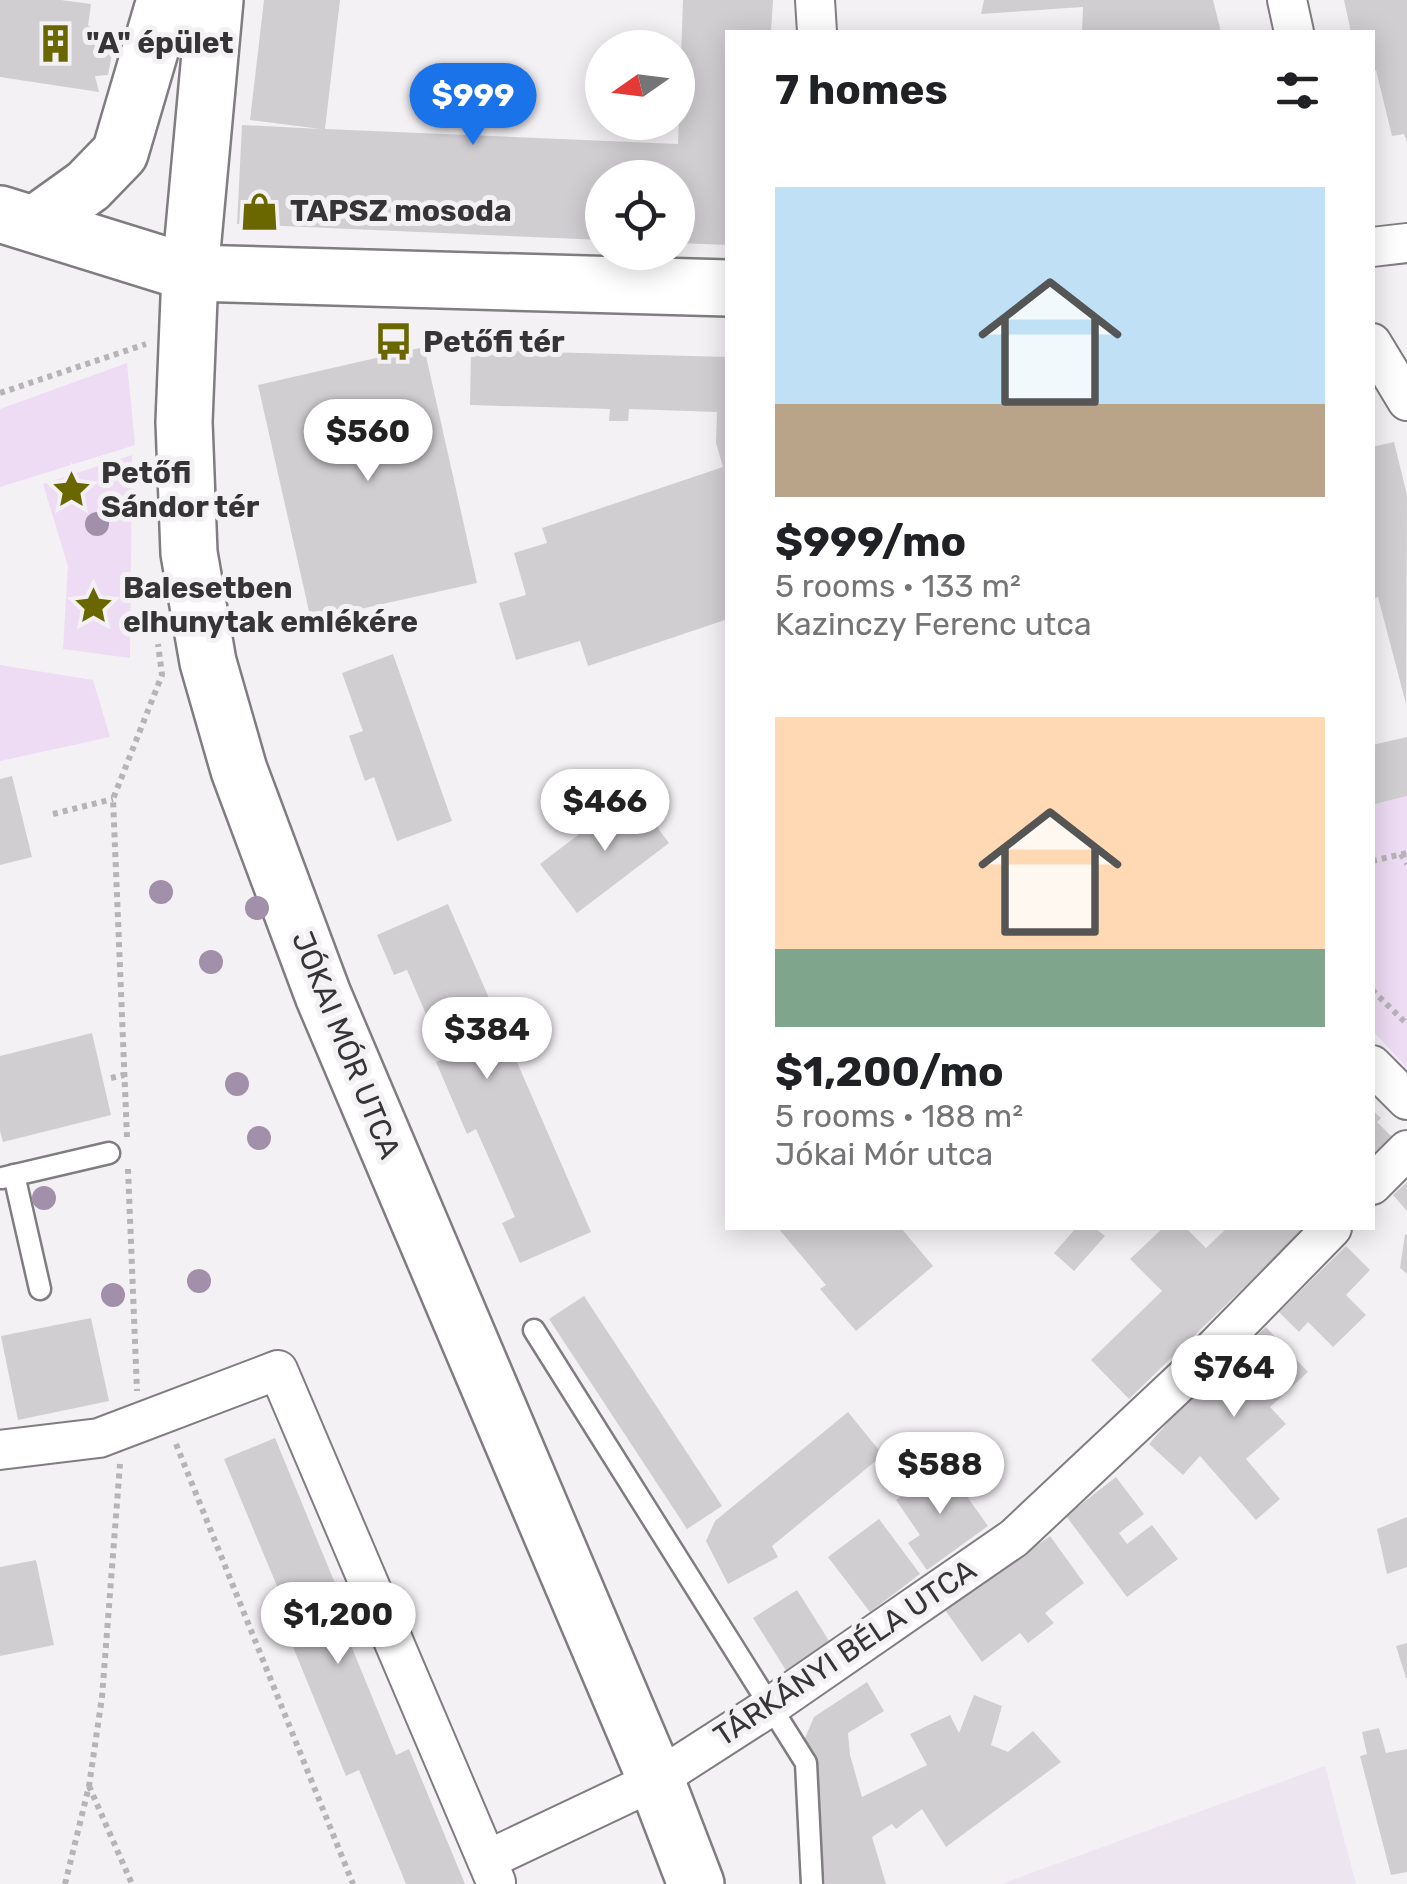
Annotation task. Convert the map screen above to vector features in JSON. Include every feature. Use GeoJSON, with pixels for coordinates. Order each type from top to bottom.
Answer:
{"type":"FeatureCollection","features":[{"type":"Feature","properties":{"kind":"street"},"geometry":{"type":"LineString","coordinates":[[18,219],[88,186],[120,153],[165,0]]}},
{"type":"Feature","properties":{"kind":"street","name":"JÓKAI MÓR UTCA"},"geometry":{"type":"LineString","coordinates":[[215,0],[190,273],[184,422],[189,553],[208,662],[238,770],[323,995],[656,1780],[696,1884]]}},
{"type":"Feature","properties":{"kind":"street"},"geometry":{"type":"LineString","coordinates":[[815,0],[817,30]]}},
{"type":"Feature","properties":{"kind":"street"},"geometry":{"type":"LineString","coordinates":[[1287,0],[1294,30]]}},
{"type":"Feature","properties":{"kind":"street"},"geometry":{"type":"LineString","coordinates":[[18,219],[190,273],[725,288]]}},
{"type":"Feature","properties":{"kind":"street"},"geometry":{"type":"LineString","coordinates":[[1375,248],[1407,243]]}},
{"type":"Feature","properties":{"kind":"street"},"geometry":{"type":"LineString","coordinates":[[1375,348],[1407,401]]}},
{"type":"Feature","properties":{"kind":"street"},"geometry":{"type":"LineString","coordinates":[[1375,1068],[1407,1100]]}},
{"type":"Feature","properties":{"kind":"street"},"geometry":{"type":"LineString","coordinates":[[1375,1183],[1407,1150]]}},
{"type":"Feature","properties":{"kind":"street","name":"TÁRKÁNYI BÉLA UTCA"},"geometry":{"type":"LineString","coordinates":[[492,1872],[656,1780],[771,1706],[1014,1538],[1194,1369],[1330,1230]]}},
{"type":"Feature","properties":{"kind":"street"},"geometry":{"type":"LineString","coordinates":[[0,1450],[99,1438],[278,1370],[492,1872]]}},
{"type":"Feature","properties":{"kind":"lane"},"geometry":{"type":"LineString","coordinates":[[40,1289],[7,1176],[109,1152]]}},
{"type":"Feature","properties":{"kind":"lane"},"geometry":{"type":"LineString","coordinates":[[534,1330],[806,1763],[812,1884]]}},
{"type":"Feature","properties":{"kind":"path"},"geometry":{"type":"LineString","coordinates":[[0,393],[187,331]]}},
{"type":"Feature","properties":{"kind":"path"},"geometry":{"type":"LineString","coordinates":[[65,1884],[89,1786],[142,1421],[113,799],[162,675],[156,638]]}},
{"type":"Feature","properties":{"kind":"path"},"geometry":{"type":"LineString","coordinates":[[53,814],[113,799]]}},
{"type":"Feature","properties":{"kind":"path"},"geometry":{"type":"LineString","coordinates":[[1375,860],[1404,853],[1407,864]]}},
{"type":"Feature","properties":{"kind":"path"},"geometry":{"type":"LineString","coordinates":[[1375,993],[1407,1024]]}},
{"type":"Feature","properties":{"kind":"path"},"geometry":{"type":"LineString","coordinates":[[111,1078],[124,1075]]}},
{"type":"Feature","properties":{"kind":"path"},"geometry":{"type":"LineString","coordinates":[[142,1421],[353,1884]]}},
{"type":"Feature","properties":{"kind":"path"},"geometry":{"type":"LineString","coordinates":[[89,1786],[132,1884]]}},
{"type":"Feature","properties":{"kind":"shaded area"},"geometry":{"type":"Polygon","coordinates":[[[127,363],[135,445],[0,487],[0,409],[127,363]]]}},
{"type":"Feature","properties":{"kind":"shaded area"},"geometry":{"type":"Polygon","coordinates":[[[132,455],[130,658],[63,649],[68,566],[43,484],[132,455]]]}},
{"type":"Feature","properties":{"kind":"shaded area"},"geometry":{"type":"Polygon","coordinates":[[[0,665],[93,680],[110,737],[0,761],[0,665]]]}},
{"type":"Feature","properties":{"kind":"shaded area"},"geometry":{"type":"Polygon","coordinates":[[[1407,796],[1407,1068],[1375,1033],[1375,804],[1407,796]]]}},
{"type":"Feature","properties":{"kind":"shaded area"},"geometry":{"type":"Polygon","coordinates":[[[1325,1766],[1356,1884],[1001,1884],[1325,1766]]]}},
{"type":"Feature","properties":{"kind":"building","name":"\"A\" épület"},"geometry":{"type":"Polygon","coordinates":[[[0,0],[91,4],[88,26],[110,33],[112,54],[108,75],[95,76],[99,92],[0,77],[0,0]]]}},
{"type":"Feature","properties":{"kind":"building"},"geometry":{"type":"Polygon","coordinates":[[[264,0],[340,0],[325,129],[678,144],[678,140],[695,140],[695,30],[682,30],[683,0],[773,0],[771,30],[725,30],[725,245],[695,244],[695,160],[585,160],[585,239],[237,224],[242,125],[321,129],[250,120],[264,0]]]}},
{"type":"Feature","properties":{"kind":"building"},"geometry":{"type":"Polygon","coordinates":[[[984,0],[1213,0],[1220,30],[1082,30],[1083,7],[981,14],[984,0]]]}},
{"type":"Feature","properties":{"kind":"building"},"geometry":{"type":"Polygon","coordinates":[[[1344,0],[1407,0],[1407,142],[1404,134],[1392,136],[1375,70],[1375,30],[1351,30],[1344,0]]]}},
{"type":"Feature","properties":{"kind":"building"},"geometry":{"type":"Polygon","coordinates":[[[424,347],[477,583],[311,620],[258,385],[424,347]]]}},
{"type":"Feature","properties":{"kind":"building"},"geometry":{"type":"Polygon","coordinates":[[[471,350],[725,357],[725,620],[588,666],[580,641],[516,660],[499,603],[526,595],[514,553],[547,543],[542,528],[723,467],[716,443],[717,412],[629,409],[628,421],[609,421],[610,409],[470,405],[471,350]]]}},
{"type":"Feature","properties":{"kind":"building"},"geometry":{"type":"Polygon","coordinates":[[[1394,442],[1407,495],[1406,704],[1378,597],[1375,598],[1375,446],[1394,442]]]}},
{"type":"Feature","properties":{"kind":"building"},"geometry":{"type":"Polygon","coordinates":[[[393,654],[452,821],[397,841],[374,777],[365,781],[349,736],[363,731],[342,673],[393,654]]]}},
{"type":"Feature","properties":{"kind":"building"},"geometry":{"type":"Polygon","coordinates":[[[1407,737],[1407,796],[1375,804],[1375,744],[1407,737]]]}},
{"type":"Feature","properties":{"kind":"building"},"geometry":{"type":"Polygon","coordinates":[[[12,776],[32,857],[0,865],[0,779],[12,776]]]}},
{"type":"Feature","properties":{"kind":"building"},"geometry":{"type":"Polygon","coordinates":[[[632,794],[669,843],[577,913],[540,864],[632,794]]]}},
{"type":"Feature","properties":{"kind":"building"},"geometry":{"type":"Polygon","coordinates":[[[448,904],[591,1232],[520,1263],[502,1223],[515,1217],[476,1129],[467,1134],[436,1062],[445,1058],[407,970],[394,975],[377,935],[448,904]]]}},
{"type":"Feature","properties":{"kind":"building"},"geometry":{"type":"Polygon","coordinates":[[[92,1033],[111,1115],[3,1142],[0,1056],[92,1033]]]}},
{"type":"Feature","properties":{"kind":"building"},"geometry":{"type":"Polygon","coordinates":[[[1375,1113],[1381,1118],[1377,1122],[1395,1140],[1375,1159],[1375,1113]]]}},
{"type":"Feature","properties":{"kind":"building"},"geometry":{"type":"Polygon","coordinates":[[[1407,1182],[1407,1211],[1393,1195],[1407,1182]]]}},
{"type":"Feature","properties":{"kind":"building"},"geometry":{"type":"Polygon","coordinates":[[[780,1230],[903,1230],[933,1266],[856,1331],[820,1289],[826,1285],[780,1230]]]}},
{"type":"Feature","properties":{"kind":"building"},"geometry":{"type":"Polygon","coordinates":[[[1074,1230],[1098,1230],[1105,1236],[1074,1271],[1054,1253],[1074,1230]]]}},
{"type":"Feature","properties":{"kind":"building"},"geometry":{"type":"Polygon","coordinates":[[[1161,1230],[1188,1230],[1206,1248],[1225,1230],[1303,1230],[1129,1399],[1091,1360],[1162,1291],[1130,1259],[1161,1230]]]}},
{"type":"Feature","properties":{"kind":"building"},"geometry":{"type":"Polygon","coordinates":[[[1407,1235],[1407,1274],[1400,1268],[1407,1235]]]}},
{"type":"Feature","properties":{"kind":"building"},"geometry":{"type":"Polygon","coordinates":[[[1346,1246],[1370,1270],[1346,1295],[1366,1315],[1333,1347],[1308,1322],[1299,1332],[1279,1312],[1346,1246]]]}},
{"type":"Feature","properties":{"kind":"building"},"geometry":{"type":"Polygon","coordinates":[[[584,1296],[722,1506],[687,1529],[549,1319],[584,1296]]]}},
{"type":"Feature","properties":{"kind":"building"},"geometry":{"type":"Polygon","coordinates":[[[91,1318],[109,1401],[18,1420],[1,1336],[91,1318]]]}},
{"type":"Feature","properties":{"kind":"building"},"geometry":{"type":"Polygon","coordinates":[[[1266,1327],[1308,1372],[1270,1407],[1286,1424],[1246,1459],[1280,1499],[1256,1520],[1200,1456],[1183,1475],[1149,1444],[1191,1396],[1266,1327]]]}},
{"type":"Feature","properties":{"kind":"building"},"geometry":{"type":"Polygon","coordinates":[[[848,1412],[883,1455],[772,1546],[778,1557],[728,1584],[706,1541],[715,1521],[848,1412]]]}},
{"type":"Feature","properties":{"kind":"building"},"geometry":{"type":"Polygon","coordinates":[[[275,1438],[337,1588],[329,1592],[396,1755],[409,1749],[465,1884],[406,1884],[359,1770],[346,1776],[279,1613],[287,1610],[224,1459],[275,1438]]]}},
{"type":"Feature","properties":{"kind":"building"},"geometry":{"type":"Polygon","coordinates":[[[944,1464],[988,1526],[927,1570],[908,1543],[920,1535],[896,1500],[944,1464]]]}},
{"type":"Feature","properties":{"kind":"building"},"geometry":{"type":"Polygon","coordinates":[[[1116,1477],[1144,1514],[1119,1533],[1127,1544],[1152,1525],[1178,1559],[1127,1597],[1066,1516],[1116,1477]]]}},
{"type":"Feature","properties":{"kind":"building"},"geometry":{"type":"Polygon","coordinates":[[[1407,1517],[1407,1567],[1387,1574],[1377,1529],[1407,1517]]]}},
{"type":"Feature","properties":{"kind":"building"},"geometry":{"type":"Polygon","coordinates":[[[879,1519],[920,1574],[870,1612],[828,1557],[879,1519]]]}},
{"type":"Feature","properties":{"kind":"building"},"geometry":{"type":"Polygon","coordinates":[[[1050,1536],[1084,1583],[1045,1613],[1054,1623],[1028,1643],[1020,1633],[982,1662],[945,1610],[1050,1536]]]}},
{"type":"Feature","properties":{"kind":"building"},"geometry":{"type":"Polygon","coordinates":[[[36,1560],[54,1645],[0,1656],[0,1567],[36,1560]]]}},
{"type":"Feature","properties":{"kind":"building"},"geometry":{"type":"Polygon","coordinates":[[[797,1590],[831,1644],[787,1672],[753,1618],[797,1590]]]}},
{"type":"Feature","properties":{"kind":"building"},"geometry":{"type":"Polygon","coordinates":[[[1407,1643],[1407,1678],[1406,1678],[1396,1646],[1407,1643]]]}},
{"type":"Feature","properties":{"kind":"building"},"geometry":{"type":"Polygon","coordinates":[[[867,1682],[884,1711],[848,1733],[862,1797],[927,1765],[910,1734],[950,1715],[959,1733],[974,1695],[1002,1706],[991,1745],[1008,1752],[1033,1731],[1061,1762],[946,1847],[922,1809],[896,1829],[892,1824],[872,1837],[886,1884],[825,1884],[814,1764],[808,1765],[805,1738],[814,1717],[867,1682]]]}},
{"type":"Feature","properties":{"kind":"building"},"geometry":{"type":"Polygon","coordinates":[[[1379,1728],[1386,1753],[1407,1749],[1407,1872],[1391,1875],[1360,1756],[1367,1754],[1362,1732],[1379,1728]]]}},
{"type":"Feature","properties":{"kind":"place","name":"\"A\" épület"},"geometry":{"type":"Point","coordinates":[56,43]}},
{"type":"Feature","properties":{"kind":"place","name":"TAPSZ mosoda"},"geometry":{"type":"Point","coordinates":[260,211]}},
{"type":"Feature","properties":{"kind":"place","name":"Petőfi tér"},"geometry":{"type":"Point","coordinates":[393,342]}},
{"type":"Feature","properties":{"kind":"place","name":"Petőfi Sándor tér"},"geometry":{"type":"Point","coordinates":[71,490]}},
{"type":"Feature","properties":{"kind":"place","name":"Balesetben elhunytak emlékére"},"geometry":{"type":"Point","coordinates":[93,605]}}]}
